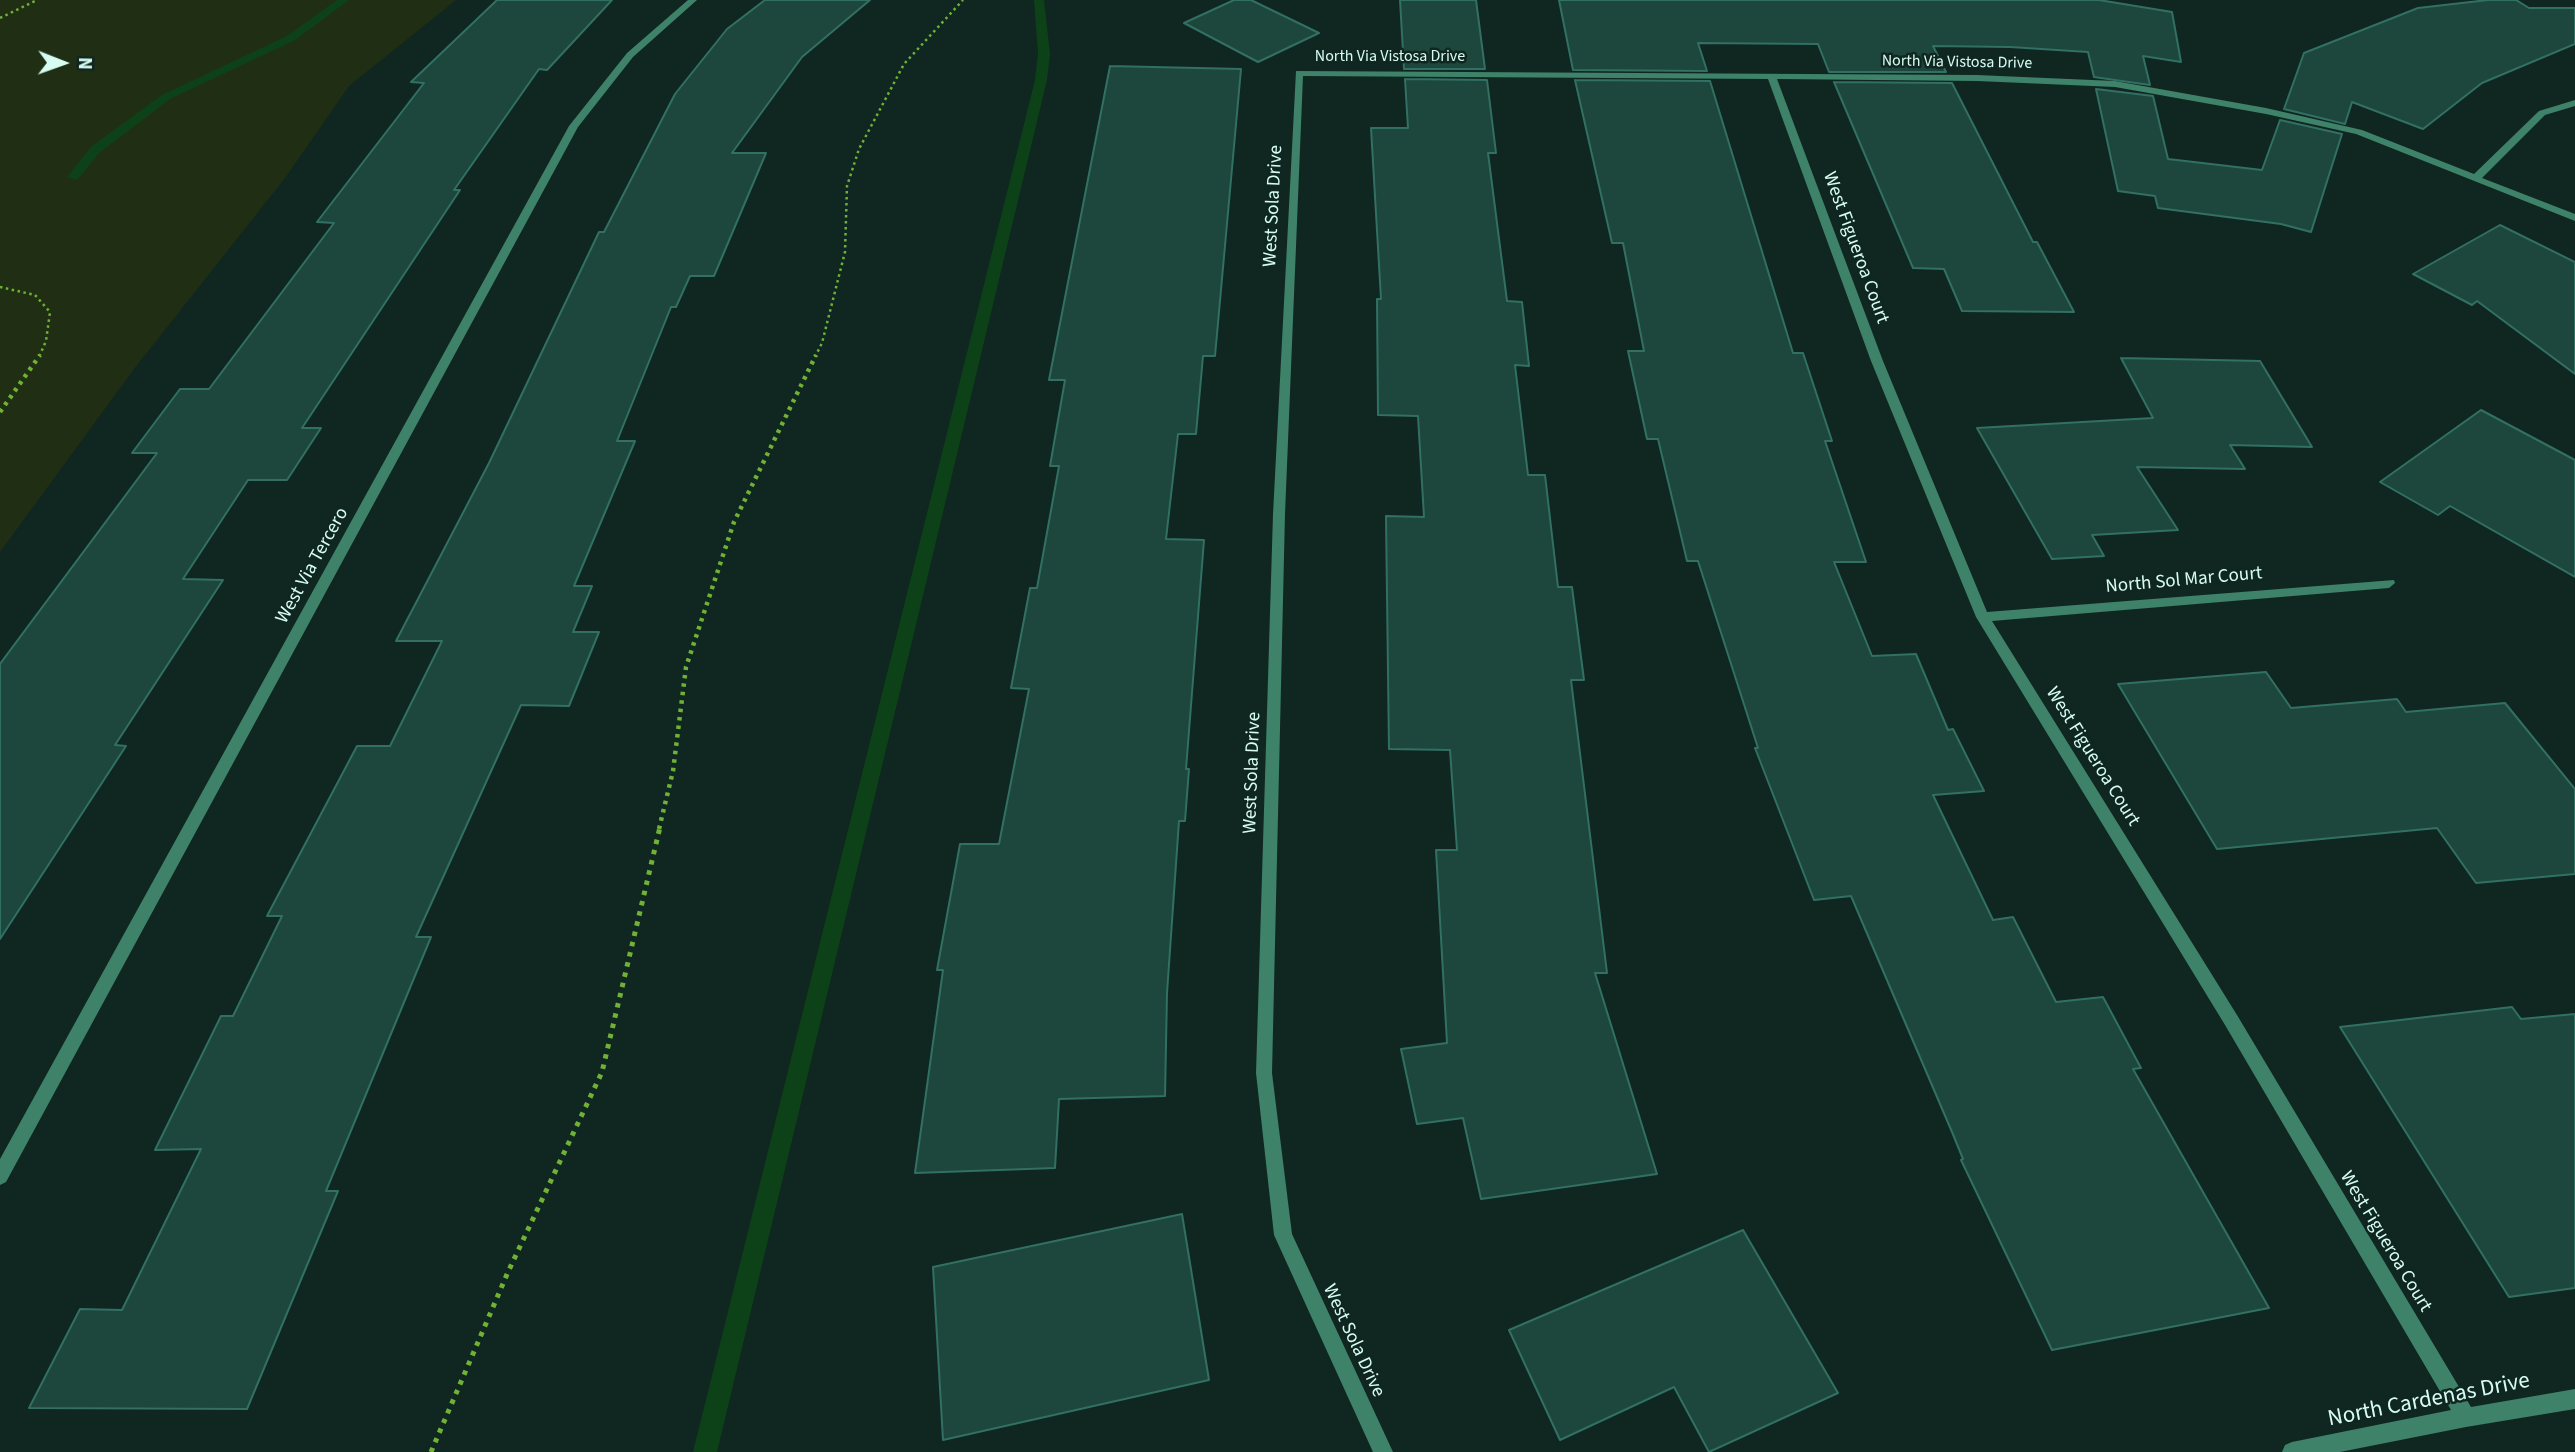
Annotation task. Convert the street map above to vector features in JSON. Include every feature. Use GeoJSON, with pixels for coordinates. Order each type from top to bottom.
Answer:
{"type":"FeatureCollection","features":[{"type":"Feature","properties":{"kind":"street","name":"West Via Tercero"},"geometry":{"type":"LineString","coordinates":[[0,1176],[574,126],[630,55],[693,0]]}},
{"type":"Feature","properties":{"kind":"street","name":"North Via Vistosa Drive"},"geometry":{"type":"LineString","coordinates":[[1299,73],[1771,76],[2115,84],[2266,111],[2359,132],[2575,218]]}},
{"type":"Feature","properties":{"kind":"street","name":"West Sola Drive"},"geometry":{"type":"LineString","coordinates":[[1299,73],[1279,514],[1264,1073],[1283,1235],[1383,1452]]}},
{"type":"Feature","properties":{"kind":"street","name":"West Figueroa Court"},"geometry":{"type":"LineString","coordinates":[[1771,76],[1877,361],[1983,617],[2224,1008],[2466,1416]]}},
{"type":"Feature","properties":{"kind":"street"},"geometry":{"type":"LineString","coordinates":[[2477,177],[2542,113],[2575,103]]}},
{"type":"Feature","properties":{"kind":"street","name":"North Sol Mar Court"},"geometry":{"type":"LineString","coordinates":[[1983,617],[2389,583]]}},
{"type":"Feature","properties":{"kind":"street","name":"North Cardenas Drive"},"geometry":{"type":"LineString","coordinates":[[2292,1452],[2466,1416],[2575,1399]]}},
{"type":"Feature","properties":{"kind":"path"},"geometry":{"type":"LineString","coordinates":[[0,18],[37,0]]}},
{"type":"Feature","properties":{"kind":"path"},"geometry":{"type":"LineString","coordinates":[[431,1452],[508,1272],[602,1072],[673,771],[686,667],[734,522],[822,343],[845,252],[847,187],[859,149],[904,64],[962,0]]}},
{"type":"Feature","properties":{"kind":"path"},"geometry":{"type":"LineString","coordinates":[[0,288],[35,295],[50,312],[46,341],[36,365],[0,412]]}},
{"type":"Feature","properties":{"kind":"green space"},"geometry":{"type":"Polygon","coordinates":[[[0,0],[456,0],[349,86],[285,178],[134,369],[0,552],[0,0]]]}},
{"type":"Feature","properties":{"kind":"building"},"geometry":{"type":"Polygon","coordinates":[[[497,0],[612,0],[547,70],[539,69],[454,190],[460,190],[302,428],[321,428],[287,480],[248,480],[183,579],[223,580],[115,745],[126,746],[0,939],[0,664],[157,453],[132,453],[180,389],[209,389],[334,223],[317,222],[424,83],[411,82],[497,0]]]}},
{"type":"Feature","properties":{"kind":"building"},"geometry":{"type":"Polygon","coordinates":[[[765,0],[870,0],[802,57],[732,153],[766,153],[714,276],[690,276],[676,307],[671,307],[617,441],[635,441],[574,586],[592,586],[573,632],[599,632],[569,706],[521,705],[416,937],[431,937],[326,1191],[338,1191],[247,1409],[29,1408],[80,1309],[122,1310],[201,1149],[155,1150],[221,1016],[233,1016],[282,916],[267,916],[357,746],[390,746],[442,641],[396,641],[489,463],[599,232],[604,232],[675,94],[727,29],[765,0]]]}},
{"type":"Feature","properties":{"kind":"building"},"geometry":{"type":"Polygon","coordinates":[[[1234,0],[1251,0],[1319,33],[1258,62],[1184,23],[1234,0]]]}},
{"type":"Feature","properties":{"kind":"building"},"geometry":{"type":"Polygon","coordinates":[[[1400,0],[1476,0],[1485,69],[1404,69],[1400,0]]]}},
{"type":"Feature","properties":{"kind":"building"},"geometry":{"type":"Polygon","coordinates":[[[1559,0],[2099,0],[2172,12],[2181,62],[2143,56],[2150,85],[2094,77],[2088,52],[1933,46],[1946,72],[1829,72],[1818,44],[1698,43],[1707,71],[1573,70],[1559,0]]]}},
{"type":"Feature","properties":{"kind":"building"},"geometry":{"type":"Polygon","coordinates":[[[2488,0],[2516,0],[2529,8],[2575,8],[2575,44],[2482,83],[2423,129],[2352,102],[2345,124],[2284,109],[2304,53],[2418,8],[2488,0]]]}},
{"type":"Feature","properties":{"kind":"building"},"geometry":{"type":"Polygon","coordinates":[[[1110,66],[1241,69],[1215,356],[1203,356],[1196,434],[1178,434],[1166,539],[1204,540],[1186,769],[1189,769],[1185,821],[1179,821],[1167,993],[1165,1096],[1059,1099],[1055,1168],[915,1173],[943,970],[937,970],[960,844],[999,844],[1029,689],[1011,688],[1030,588],[1037,588],[1059,466],[1050,466],[1065,380],[1049,380],[1110,66]]]}},
{"type":"Feature","properties":{"kind":"building"},"geometry":{"type":"Polygon","coordinates":[[[1405,79],[1487,80],[1496,153],[1488,153],[1507,301],[1522,302],[1529,366],[1515,365],[1528,475],[1545,475],[1558,587],[1572,587],[1584,680],[1571,680],[1607,973],[1595,973],[1657,1174],[1481,1199],[1463,1118],[1417,1124],[1401,1049],[1447,1043],[1436,850],[1457,850],[1450,750],[1389,749],[1386,516],[1424,517],[1418,416],[1378,415],[1377,299],[1381,299],[1371,128],[1408,128],[1405,79]]]}},
{"type":"Feature","properties":{"kind":"building"},"geometry":{"type":"Polygon","coordinates":[[[1575,80],[1710,81],[1793,353],[1803,353],[1832,441],[1825,441],[1866,562],[1834,562],[1872,656],[1916,654],[1948,730],[1953,729],[1984,791],[1933,795],[1993,920],[2013,917],[2056,1002],[2103,997],[2141,1068],[2133,1069],[2269,1308],[2052,1350],[1961,1160],[1963,1159],[1952,1132],[1851,896],[1814,900],[1755,748],[1758,748],[1698,561],[1687,561],[1658,439],[1647,439],[1628,351],[1644,351],[1623,243],[1612,243],[1575,80]]]}},
{"type":"Feature","properties":{"kind":"building"},"geometry":{"type":"Polygon","coordinates":[[[1834,82],[1952,83],[2033,242],[2037,242],[2074,312],[1962,311],[1944,269],[1913,268],[1834,82]]]}},
{"type":"Feature","properties":{"kind":"building"},"geometry":{"type":"Polygon","coordinates":[[[2096,89],[2153,96],[2168,159],[2262,170],[2280,120],[2342,134],[2311,232],[2281,224],[2158,208],[2155,196],[2118,191],[2096,89]]]}},
{"type":"Feature","properties":{"kind":"building"},"geometry":{"type":"Polygon","coordinates":[[[2500,225],[2575,262],[2575,374],[2477,301],[2472,305],[2413,274],[2500,225]]]}},
{"type":"Feature","properties":{"kind":"building"},"geometry":{"type":"Polygon","coordinates":[[[2121,358],[2260,361],[2312,447],[2230,445],[2245,469],[2137,467],[2178,530],[2092,535],[2104,556],[2052,559],[1977,428],[2153,418],[2121,358]]]}},
{"type":"Feature","properties":{"kind":"building"},"geometry":{"type":"Polygon","coordinates":[[[2481,410],[2575,460],[2575,577],[2450,506],[2438,515],[2380,482],[2481,410]]]}},
{"type":"Feature","properties":{"kind":"building"},"geometry":{"type":"Polygon","coordinates":[[[2266,672],[2291,708],[2397,699],[2406,712],[2505,703],[2575,789],[2575,874],[2476,883],[2437,828],[2217,849],[2118,684],[2266,672]]]}},
{"type":"Feature","properties":{"kind":"building"},"geometry":{"type":"Polygon","coordinates":[[[2512,1007],[2521,1019],[2575,1014],[2575,1288],[2509,1297],[2340,1027],[2512,1007]]]}},
{"type":"Feature","properties":{"kind":"building"},"geometry":{"type":"Polygon","coordinates":[[[1182,1214],[1209,1380],[943,1440],[933,1267],[1182,1214]]]}},
{"type":"Feature","properties":{"kind":"building"},"geometry":{"type":"Polygon","coordinates":[[[1743,1230],[1838,1393],[1709,1452],[1674,1387],[1560,1440],[1509,1330],[1743,1230]]]}},
{"type":"Feature","properties":{"kind":"waterway"},"geometry":{"type":"LineString","coordinates":[[73,177],[95,150],[166,97],[291,38],[344,0]]}},
{"type":"Feature","properties":{"kind":"waterway"},"geometry":{"type":"LineString","coordinates":[[705,1452],[1041,80],[1044,54],[1039,0]]}}]}
